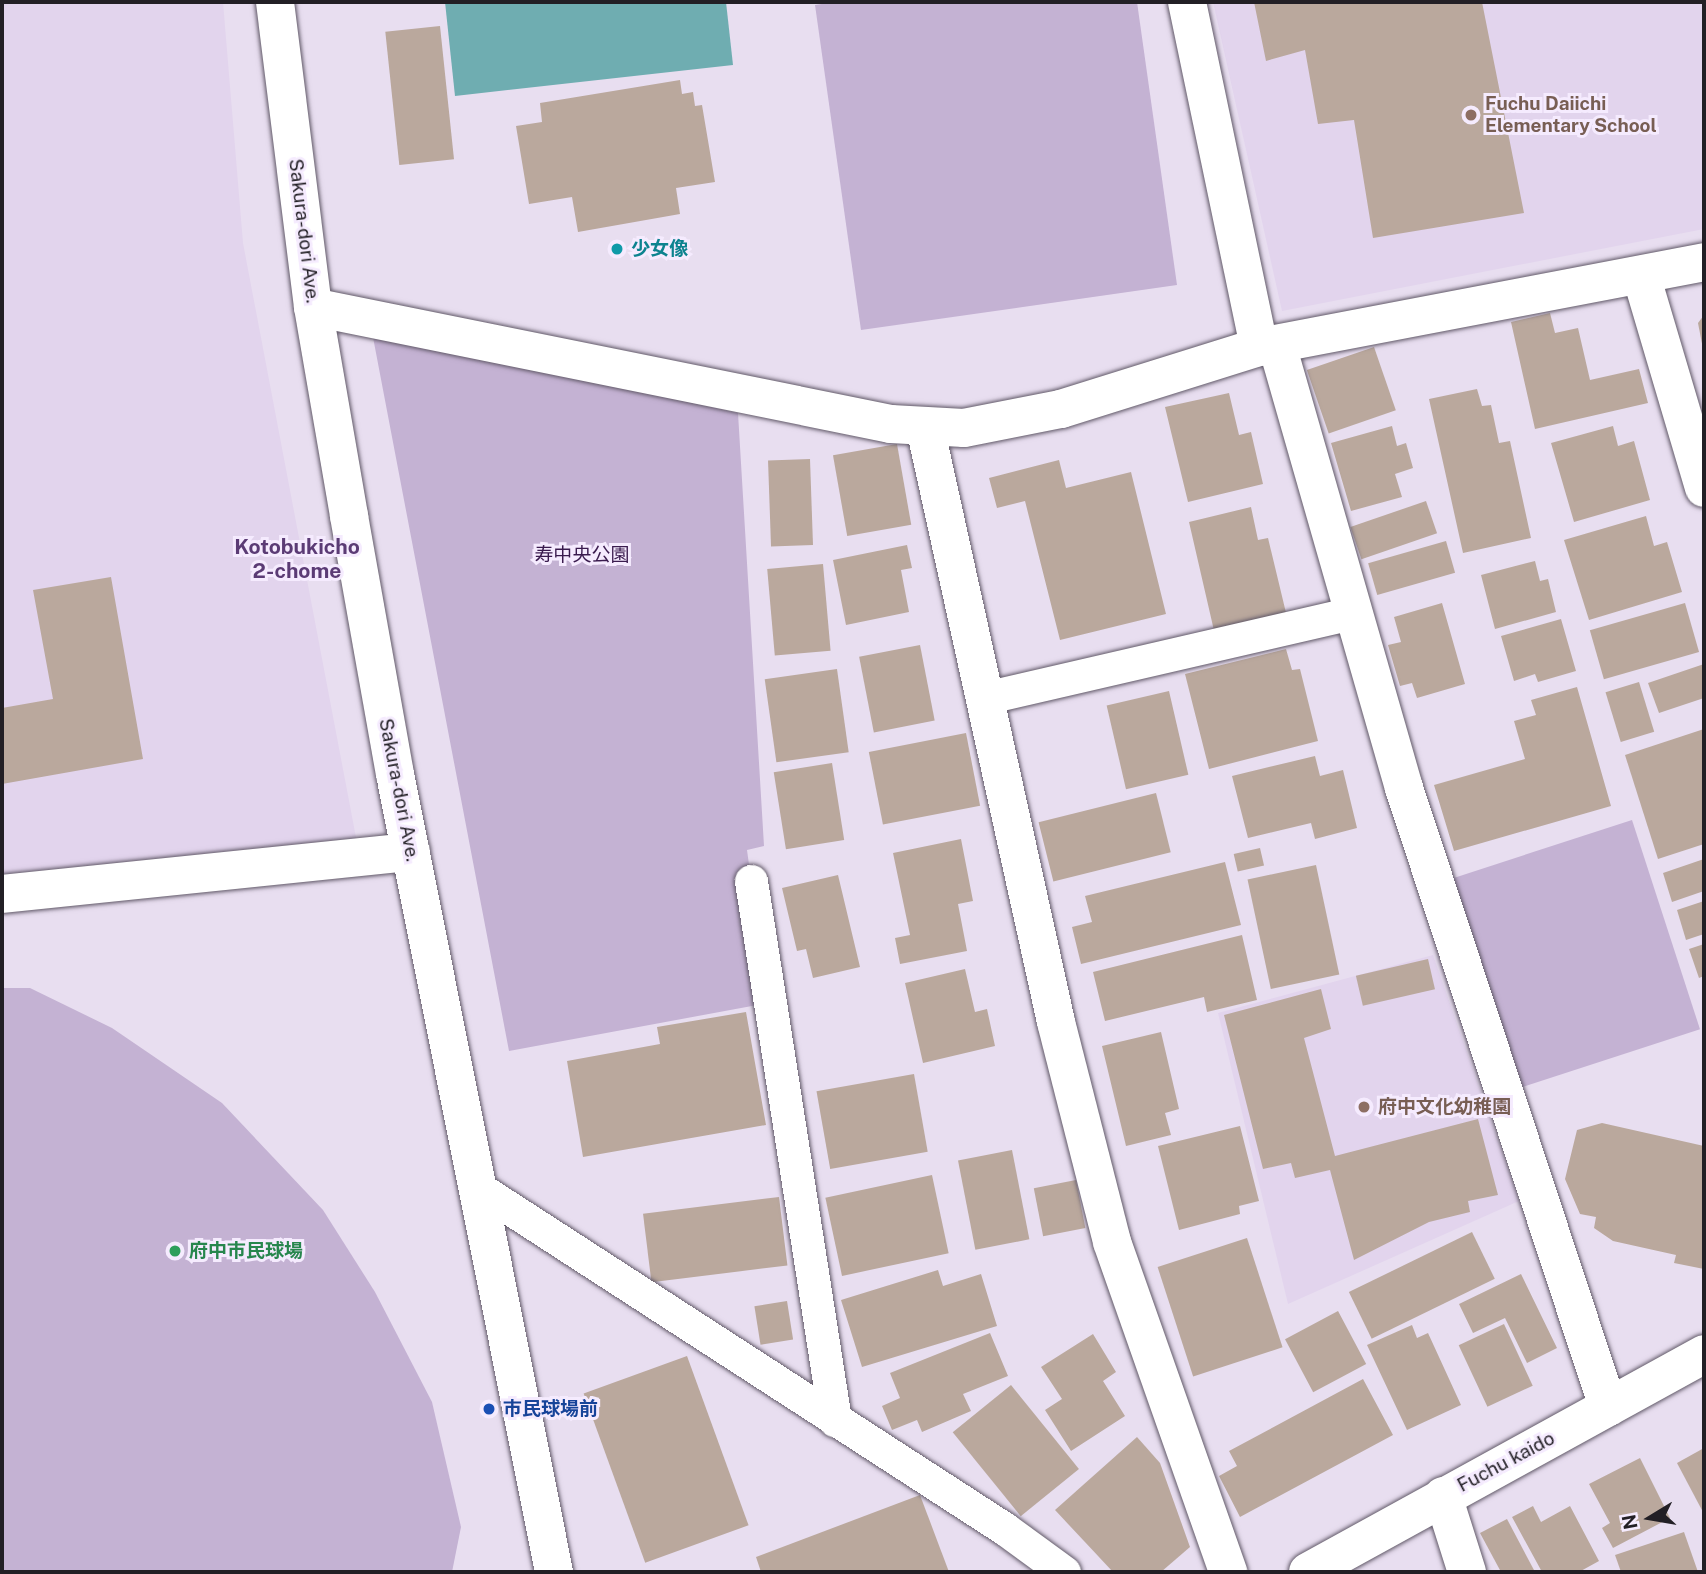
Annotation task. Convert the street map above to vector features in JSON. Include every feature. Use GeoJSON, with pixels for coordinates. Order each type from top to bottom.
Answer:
{"type":"FeatureCollection","features":[{"type":"Feature","properties":{"kind":"street","name":"Sakura-dori Ave."},"geometry":{"type":"LineString","coordinates":[[275,2],[313,307],[411,852],[554,1572]]}},
{"type":"Feature","properties":{"kind":"street"},"geometry":{"type":"LineString","coordinates":[[1187,2],[1268,346],[1353,613],[1408,800],[1608,1407]]}},
{"type":"Feature","properties":{"kind":"street"},"geometry":{"type":"LineString","coordinates":[[313,307],[863,418],[964,428],[1061,410],[1268,346],[1704,262]]}},
{"type":"Feature","properties":{"kind":"street"},"geometry":{"type":"LineString","coordinates":[[1641,275],[1704,488]]}},
{"type":"Feature","properties":{"kind":"street"},"geometry":{"type":"LineString","coordinates":[[925,426],[1056,1022],[1112,1242],[1228,1572]]}},
{"type":"Feature","properties":{"kind":"street"},"geometry":{"type":"LineString","coordinates":[[2,894],[411,852]]}},
{"type":"Feature","properties":{"kind":"street","name":"Fuchu kaido"},"geometry":{"type":"LineString","coordinates":[[1308,1572],[1704,1354]]}},
{"type":"Feature","properties":{"kind":"street"},"geometry":{"type":"LineString","coordinates":[[1443,1496],[1467,1572]]}},
{"type":"Feature","properties":{"kind":"lane"},"geometry":{"type":"LineString","coordinates":[[984,698],[1353,613]]}},
{"type":"Feature","properties":{"kind":"lane"},"geometry":{"type":"LineString","coordinates":[[751,881],[835,1420]]}},
{"type":"Feature","properties":{"kind":"lane"},"geometry":{"type":"LineString","coordinates":[[477,1187],[1064,1572]]}},
{"type":"Feature","properties":{"kind":"shaded area"},"geometry":{"type":"Polygon","coordinates":[[[2,2],[223,2],[243,243],[358,848],[2,881],[2,2]]]}},
{"type":"Feature","properties":{"kind":"shaded area"},"geometry":{"type":"Polygon","coordinates":[[[445,2],[726,2],[733,65],[455,96],[445,2]]]}},
{"type":"Feature","properties":{"kind":"shaded area","name":"Fuchu Daiichi Elementary School"},"geometry":{"type":"Polygon","coordinates":[[[1213,2],[1704,2],[1704,229],[1282,311],[1213,2]]]}},
{"type":"Feature","properties":{"kind":"shaded area","name":"府中文化幼稚園"},"geometry":{"type":"Polygon","coordinates":[[[1433,955],[1519,1201],[1288,1304],[1218,1013],[1433,955]]]}},
{"type":"Feature","properties":{"kind":"green space"},"geometry":{"type":"Polygon","coordinates":[[[835,2],[1137,2],[1177,285],[861,330],[815,5],[835,2]]]}},
{"type":"Feature","properties":{"kind":"green space","name":"寿中央公園"},"geometry":{"type":"Polygon","coordinates":[[[372,332],[738,413],[764,846],[747,850],[768,1003],[509,1051],[372,332]]]}},
{"type":"Feature","properties":{"kind":"green space"},"geometry":{"type":"Polygon","coordinates":[[[1632,820],[1700,1029],[1520,1088],[1452,878],[1632,820]]]}},
{"type":"Feature","properties":{"kind":"green space","name":"府中市民球場"},"geometry":{"type":"Polygon","coordinates":[[[2,988],[30,988],[112,1028],[222,1103],[323,1210],[375,1292],[432,1402],[461,1527],[452,1572],[2,1572],[2,988]]]}},
{"type":"Feature","properties":{"kind":"building"},"geometry":{"type":"Polygon","coordinates":[[[1254,2],[1482,2],[1524,213],[1373,238],[1354,120],[1318,124],[1305,50],[1266,61],[1254,2]]]}},
{"type":"Feature","properties":{"kind":"building"},"geometry":{"type":"Polygon","coordinates":[[[440,26],[454,159],[399,165],[385,32],[440,26]]]}},
{"type":"Feature","properties":{"kind":"building"},"geometry":{"type":"Polygon","coordinates":[[[680,80],[682,94],[693,92],[695,106],[702,105],[715,182],[676,188],[680,214],[578,232],[572,197],[529,204],[516,126],[542,122],[540,103],[680,80]]]}},
{"type":"Feature","properties":{"kind":"building"},"geometry":{"type":"Polygon","coordinates":[[[1550,313],[1555,333],[1578,328],[1590,380],[1639,369],[1648,403],[1535,429],[1511,322],[1550,313]]]}},
{"type":"Feature","properties":{"kind":"building"},"geometry":{"type":"Polygon","coordinates":[[[1704,315],[1704,348],[1703,349],[1698,323],[1704,315]]]}},
{"type":"Feature","properties":{"kind":"building"},"geometry":{"type":"Polygon","coordinates":[[[1374,347],[1396,410],[1329,433],[1307,370],[1374,347]]]}},
{"type":"Feature","properties":{"kind":"building"},"geometry":{"type":"Polygon","coordinates":[[[1477,389],[1482,406],[1491,405],[1499,443],[1510,441],[1531,538],[1463,553],[1429,399],[1477,389]]]}},
{"type":"Feature","properties":{"kind":"building"},"geometry":{"type":"Polygon","coordinates":[[[1229,393],[1239,435],[1251,432],[1263,484],[1188,502],[1165,407],[1229,393]]]}},
{"type":"Feature","properties":{"kind":"building"},"geometry":{"type":"Polygon","coordinates":[[[1392,426],[1397,446],[1406,443],[1413,468],[1395,474],[1402,497],[1351,511],[1331,443],[1392,426]]]}},
{"type":"Feature","properties":{"kind":"building"},"geometry":{"type":"Polygon","coordinates":[[[1613,426],[1618,446],[1634,441],[1650,500],[1574,522],[1551,443],[1613,426]]]}},
{"type":"Feature","properties":{"kind":"building"},"geometry":{"type":"Polygon","coordinates":[[[897,444],[911,525],[847,536],[833,455],[897,444]]]}},
{"type":"Feature","properties":{"kind":"building"},"geometry":{"type":"Polygon","coordinates":[[[810,459],[813,545],[771,546],[768,460],[810,459]]]}},
{"type":"Feature","properties":{"kind":"building"},"geometry":{"type":"Polygon","coordinates":[[[1059,460],[1066,488],[1131,472],[1166,614],[1060,640],[1025,501],[997,508],[989,478],[1059,460]]]}},
{"type":"Feature","properties":{"kind":"building"},"geometry":{"type":"Polygon","coordinates":[[[1426,501],[1437,533],[1361,559],[1350,527],[1426,501]]]}},
{"type":"Feature","properties":{"kind":"building"},"geometry":{"type":"Polygon","coordinates":[[[1251,507],[1258,540],[1268,538],[1287,617],[1215,635],[1189,522],[1251,507]]]}},
{"type":"Feature","properties":{"kind":"building"},"geometry":{"type":"Polygon","coordinates":[[[1646,516],[1654,546],[1667,542],[1682,592],[1589,620],[1564,540],[1646,516]]]}},
{"type":"Feature","properties":{"kind":"building"},"geometry":{"type":"Polygon","coordinates":[[[1446,541],[1455,573],[1377,595],[1368,563],[1446,541]]]}},
{"type":"Feature","properties":{"kind":"building"},"geometry":{"type":"Polygon","coordinates":[[[907,545],[912,568],[901,570],[909,612],[846,625],[833,560],[907,545]]]}},
{"type":"Feature","properties":{"kind":"building"},"geometry":{"type":"Polygon","coordinates":[[[1535,561],[1540,581],[1548,579],[1556,612],[1495,629],[1481,575],[1535,561]]]}},
{"type":"Feature","properties":{"kind":"building"},"geometry":{"type":"Polygon","coordinates":[[[823,564],[831,651],[775,656],[767,569],[823,564]]]}},
{"type":"Feature","properties":{"kind":"building"},"geometry":{"type":"Polygon","coordinates":[[[111,577],[143,759],[2,784],[2,708],[53,699],[33,590],[111,577]]]}},
{"type":"Feature","properties":{"kind":"building"},"geometry":{"type":"Polygon","coordinates":[[[1442,603],[1465,684],[1417,698],[1412,683],[1400,686],[1388,645],[1401,642],[1394,617],[1442,603]]]}},
{"type":"Feature","properties":{"kind":"building"},"geometry":{"type":"Polygon","coordinates":[[[1685,603],[1699,652],[1604,679],[1590,630],[1685,603]]]}},
{"type":"Feature","properties":{"kind":"building"},"geometry":{"type":"Polygon","coordinates":[[[1561,619],[1576,671],[1538,682],[1535,674],[1514,681],[1501,636],[1561,619]]]}},
{"type":"Feature","properties":{"kind":"building"},"geometry":{"type":"Polygon","coordinates":[[[920,645],[935,721],[874,732],[859,657],[920,645]]]}},
{"type":"Feature","properties":{"kind":"building"},"geometry":{"type":"Polygon","coordinates":[[[1286,649],[1292,670],[1300,669],[1318,741],[1209,769],[1185,674],[1286,649]]]}},
{"type":"Feature","properties":{"kind":"building"},"geometry":{"type":"Polygon","coordinates":[[[1704,664],[1704,698],[1659,713],[1648,683],[1704,664]]]}},
{"type":"Feature","properties":{"kind":"building"},"geometry":{"type":"Polygon","coordinates":[[[837,669],[849,752],[776,762],[765,679],[837,669]]]}},
{"type":"Feature","properties":{"kind":"building"},"geometry":{"type":"Polygon","coordinates":[[[1639,682],[1654,732],[1621,742],[1606,692],[1639,682]]]}},
{"type":"Feature","properties":{"kind":"building"},"geometry":{"type":"Polygon","coordinates":[[[1577,687],[1611,806],[1454,851],[1434,785],[1525,759],[1514,721],[1536,715],[1531,700],[1577,687]]]}},
{"type":"Feature","properties":{"kind":"building"},"geometry":{"type":"Polygon","coordinates":[[[1169,691],[1188,775],[1126,789],[1107,705],[1169,691]]]}},
{"type":"Feature","properties":{"kind":"building"},"geometry":{"type":"Polygon","coordinates":[[[1704,729],[1704,844],[1658,859],[1625,755],[1704,729]]]}},
{"type":"Feature","properties":{"kind":"building"},"geometry":{"type":"Polygon","coordinates":[[[966,733],[980,806],[883,825],[869,752],[966,733]]]}},
{"type":"Feature","properties":{"kind":"building"},"geometry":{"type":"Polygon","coordinates":[[[1315,756],[1320,776],[1343,770],[1357,828],[1315,839],[1311,823],[1248,838],[1232,776],[1315,756]]]}},
{"type":"Feature","properties":{"kind":"building"},"geometry":{"type":"Polygon","coordinates":[[[832,763],[844,840],[786,849],[774,772],[832,763]]]}},
{"type":"Feature","properties":{"kind":"building"},"geometry":{"type":"Polygon","coordinates":[[[1156,793],[1171,852],[1053,881],[1039,822],[1156,793]]]}},
{"type":"Feature","properties":{"kind":"building"},"geometry":{"type":"Polygon","coordinates":[[[961,839],[973,901],[958,904],[967,951],[900,964],[895,938],[910,935],[893,853],[961,839]]]}},
{"type":"Feature","properties":{"kind":"building"},"geometry":{"type":"Polygon","coordinates":[[[1260,848],[1264,866],[1238,872],[1234,854],[1260,848]]]}},
{"type":"Feature","properties":{"kind":"building"},"geometry":{"type":"Polygon","coordinates":[[[1704,859],[1704,891],[1672,902],[1663,873],[1704,859]]]}},
{"type":"Feature","properties":{"kind":"building"},"geometry":{"type":"Polygon","coordinates":[[[1225,862],[1241,925],[1081,964],[1072,927],[1092,922],[1085,896],[1225,862]]]}},
{"type":"Feature","properties":{"kind":"building"},"geometry":{"type":"Polygon","coordinates":[[[1316,865],[1339,975],[1271,989],[1248,880],[1316,865]]]}},
{"type":"Feature","properties":{"kind":"building"},"geometry":{"type":"Polygon","coordinates":[[[838,875],[860,967],[813,978],[806,949],[797,951],[782,888],[838,875]]]}},
{"type":"Feature","properties":{"kind":"building"},"geometry":{"type":"Polygon","coordinates":[[[1704,901],[1704,934],[1686,940],[1677,910],[1704,901]]]}},
{"type":"Feature","properties":{"kind":"building"},"geometry":{"type":"Polygon","coordinates":[[[1242,935],[1257,1000],[1207,1012],[1204,997],[1105,1021],[1093,972],[1242,935]]]}},
{"type":"Feature","properties":{"kind":"building"},"geometry":{"type":"Polygon","coordinates":[[[1704,944],[1704,976],[1699,978],[1689,949],[1704,944]]]}},
{"type":"Feature","properties":{"kind":"building"},"geometry":{"type":"Polygon","coordinates":[[[1428,959],[1435,989],[1363,1006],[1356,976],[1428,959]]]}},
{"type":"Feature","properties":{"kind":"building"},"geometry":{"type":"Polygon","coordinates":[[[965,969],[975,1012],[987,1009],[995,1046],[923,1063],[905,983],[965,969]]]}},
{"type":"Feature","properties":{"kind":"building"},"geometry":{"type":"Polygon","coordinates":[[[1321,989],[1331,1029],[1304,1038],[1335,1156],[1478,1119],[1498,1195],[1468,1201],[1470,1212],[1429,1222],[1354,1260],[1330,1170],[1295,1178],[1291,1163],[1263,1169],[1224,1015],[1321,989]]]}},
{"type":"Feature","properties":{"kind":"building"},"geometry":{"type":"Polygon","coordinates":[[[746,1012],[766,1125],[583,1157],[567,1061],[660,1044],[657,1027],[746,1012]]]}},
{"type":"Feature","properties":{"kind":"building"},"geometry":{"type":"Polygon","coordinates":[[[1161,1032],[1179,1109],[1165,1113],[1171,1135],[1126,1146],[1102,1046],[1161,1032]]]}},
{"type":"Feature","properties":{"kind":"building"},"geometry":{"type":"Polygon","coordinates":[[[914,1074],[928,1152],[830,1169],[817,1091],[914,1074]]]}},
{"type":"Feature","properties":{"kind":"building"},"geometry":{"type":"Polygon","coordinates":[[[1602,1123],[1704,1146],[1704,1269],[1674,1263],[1676,1255],[1613,1241],[1594,1228],[1596,1217],[1580,1214],[1565,1179],[1577,1130],[1602,1123]]]}},
{"type":"Feature","properties":{"kind":"building"},"geometry":{"type":"Polygon","coordinates":[[[1240,1126],[1259,1201],[1239,1206],[1240,1214],[1179,1230],[1158,1146],[1240,1126]]]}},
{"type":"Feature","properties":{"kind":"building"},"geometry":{"type":"Polygon","coordinates":[[[1012,1150],[1029,1239],[975,1250],[958,1160],[1012,1150]]]}},
{"type":"Feature","properties":{"kind":"building"},"geometry":{"type":"Polygon","coordinates":[[[932,1175],[949,1253],[842,1276],[825,1198],[932,1175]]]}},
{"type":"Feature","properties":{"kind":"building"},"geometry":{"type":"Polygon","coordinates":[[[1076,1180],[1085,1228],[1043,1236],[1034,1188],[1076,1180]]]}},
{"type":"Feature","properties":{"kind":"building"},"geometry":{"type":"Polygon","coordinates":[[[779,1197],[787,1265],[651,1282],[643,1214],[779,1197]]]}},
{"type":"Feature","properties":{"kind":"building"},"geometry":{"type":"Polygon","coordinates":[[[1472,1232],[1495,1279],[1372,1339],[1349,1292],[1472,1232]]]}},
{"type":"Feature","properties":{"kind":"building"},"geometry":{"type":"Polygon","coordinates":[[[1247,1238],[1283,1347],[1193,1376],[1158,1267],[1247,1238]]]}},
{"type":"Feature","properties":{"kind":"building"},"geometry":{"type":"Polygon","coordinates":[[[938,1270],[943,1286],[981,1274],[997,1326],[862,1367],[841,1300],[938,1270]]]}},
{"type":"Feature","properties":{"kind":"building"},"geometry":{"type":"Polygon","coordinates":[[[1521,1274],[1557,1348],[1527,1363],[1505,1318],[1473,1333],[1459,1304],[1521,1274]]]}},
{"type":"Feature","properties":{"kind":"building"},"geometry":{"type":"Polygon","coordinates":[[[787,1301],[793,1340],[761,1345],[754,1306],[787,1301]]]}},
{"type":"Feature","properties":{"kind":"building"},"geometry":{"type":"Polygon","coordinates":[[[1338,1311],[1366,1364],[1313,1392],[1285,1339],[1338,1311]]]}},
{"type":"Feature","properties":{"kind":"building"},"geometry":{"type":"Polygon","coordinates":[[[1504,1324],[1533,1386],[1487,1407],[1459,1345],[1504,1324]]]}},
{"type":"Feature","properties":{"kind":"building"},"geometry":{"type":"Polygon","coordinates":[[[1412,1325],[1417,1338],[1428,1333],[1461,1405],[1407,1430],[1367,1345],[1412,1325]]]}},
{"type":"Feature","properties":{"kind":"building"},"geometry":{"type":"Polygon","coordinates":[[[990,1333],[1008,1376],[963,1394],[971,1411],[922,1432],[917,1420],[892,1430],[882,1406],[900,1398],[890,1373],[990,1333]]]}},
{"type":"Feature","properties":{"kind":"building"},"geometry":{"type":"Polygon","coordinates":[[[1093,1334],[1116,1372],[1103,1381],[1125,1416],[1071,1451],[1045,1410],[1062,1399],[1041,1367],[1093,1334]]]}},
{"type":"Feature","properties":{"kind":"building"},"geometry":{"type":"Polygon","coordinates":[[[687,1356],[749,1525],[645,1563],[584,1394],[687,1356]]]}},
{"type":"Feature","properties":{"kind":"building"},"geometry":{"type":"Polygon","coordinates":[[[1363,1379],[1393,1435],[1240,1517],[1219,1476],[1237,1466],[1229,1451],[1363,1379]]]}},
{"type":"Feature","properties":{"kind":"building"},"geometry":{"type":"Polygon","coordinates":[[[1011,1385],[1079,1469],[1021,1516],[953,1432],[1011,1385]]]}},
{"type":"Feature","properties":{"kind":"building"},"geometry":{"type":"Polygon","coordinates":[[[1137,1437],[1160,1463],[1190,1547],[1161,1572],[1113,1572],[1055,1510],[1137,1437]]]}},
{"type":"Feature","properties":{"kind":"building"},"geometry":{"type":"Polygon","coordinates":[[[1704,1448],[1704,1514],[1677,1463],[1704,1448]]]}},
{"type":"Feature","properties":{"kind":"building"},"geometry":{"type":"Polygon","coordinates":[[[1640,1458],[1670,1518],[1613,1548],[1602,1528],[1610,1523],[1589,1484],[1640,1458]]]}},
{"type":"Feature","properties":{"kind":"building"},"geometry":{"type":"Polygon","coordinates":[[[920,1495],[949,1572],[761,1572],[756,1557],[920,1495]]]}},
{"type":"Feature","properties":{"kind":"building"},"geometry":{"type":"Polygon","coordinates":[[[1533,1506],[1541,1522],[1570,1506],[1599,1561],[1579,1572],[1542,1572],[1512,1517],[1533,1506]]]}},
{"type":"Feature","properties":{"kind":"building"},"geometry":{"type":"Polygon","coordinates":[[[1507,1519],[1535,1572],[1501,1572],[1480,1533],[1507,1519]]]}},
{"type":"Feature","properties":{"kind":"building"},"geometry":{"type":"Polygon","coordinates":[[[1684,1532],[1698,1572],[1621,1572],[1615,1555],[1684,1532]]]}},
{"type":"Feature","properties":{"kind":"place","name":"Fuchu Daiichi Elementary School"},"geometry":{"type":"Point","coordinates":[1471,115]}},
{"type":"Feature","properties":{"kind":"place","name":"少女像"},"geometry":{"type":"Point","coordinates":[617,249]}},
{"type":"Feature","properties":{"kind":"place","name":"府中文化幼稚園"},"geometry":{"type":"Point","coordinates":[1364,1107]}},
{"type":"Feature","properties":{"kind":"place","name":"府中市民球場"},"geometry":{"type":"Point","coordinates":[175,1251]}},
{"type":"Feature","properties":{"kind":"place","name":"市民球場前"},"geometry":{"type":"Point","coordinates":[489,1409]}},
{"type":"Feature","properties":{"kind":"district","name":"Kotobukicho 2-chome"},"geometry":{"type":"Point","coordinates":[297,559]}}]}
